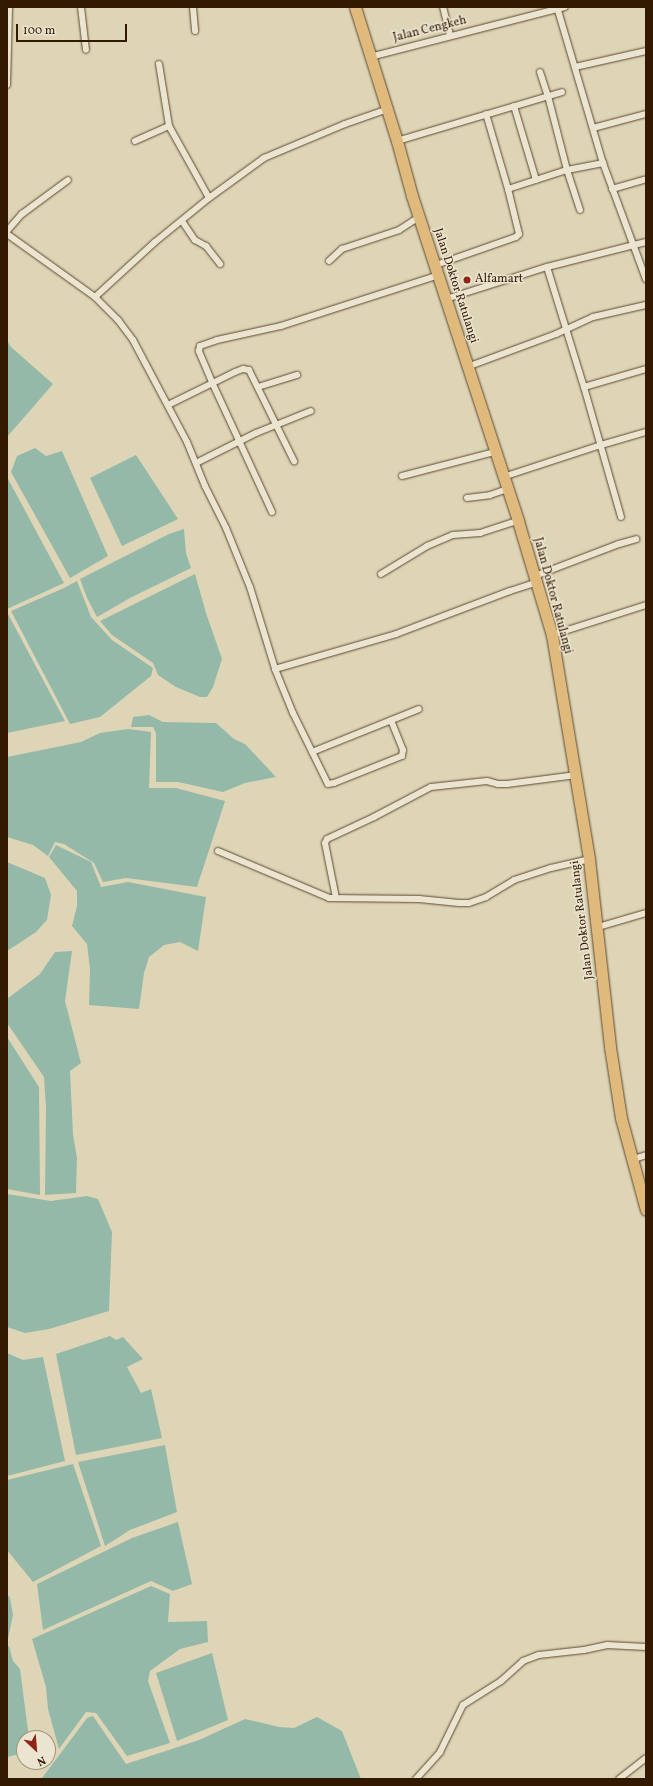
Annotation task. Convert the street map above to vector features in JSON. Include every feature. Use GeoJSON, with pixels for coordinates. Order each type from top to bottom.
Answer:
{"type":"FeatureCollection","features":[{"type":"Feature","properties":{"kind":"highway","name":"Jalan Doktor Ratulangi"},"geometry":{"type":"LineString","coordinates":[[355,7],[388,109],[419,217],[518,521],[552,635],[589,859],[598,927],[610,1047],[621,1118],[631,1160],[646,1210]]}},
{"type":"Feature","properties":{"kind":"street"},"geometry":{"type":"LineString","coordinates":[[7,85],[9,7]]}},
{"type":"Feature","properties":{"kind":"street"},"geometry":{"type":"LineString","coordinates":[[81,7],[86,50]]}},
{"type":"Feature","properties":{"kind":"street"},"geometry":{"type":"LineString","coordinates":[[193,7],[195,31]]}},
{"type":"Feature","properties":{"kind":"street"},"geometry":{"type":"LineString","coordinates":[[443,7],[450,36]]}},
{"type":"Feature","properties":{"kind":"street","name":"Jalan Cengkeh"},"geometry":{"type":"LineString","coordinates":[[370,57],[565,7]]}},
{"type":"Feature","properties":{"kind":"street"},"geometry":{"type":"LineString","coordinates":[[558,8],[603,163],[646,279]]}},
{"type":"Feature","properties":{"kind":"street"},"geometry":{"type":"LineString","coordinates":[[575,67],[646,51]]}},
{"type":"Feature","properties":{"kind":"street"},"geometry":{"type":"LineString","coordinates":[[158,64],[169,126],[209,198]]}},
{"type":"Feature","properties":{"kind":"street"},"geometry":{"type":"LineString","coordinates":[[540,72],[548,96],[567,170],[580,210]]}},
{"type":"Feature","properties":{"kind":"street"},"geometry":{"type":"LineString","coordinates":[[397,141],[562,92]]}},
{"type":"Feature","properties":{"kind":"street"},"geometry":{"type":"LineString","coordinates":[[514,106],[536,180]]}},
{"type":"Feature","properties":{"kind":"street"},"geometry":{"type":"LineString","coordinates":[[95,296],[155,242],[209,198],[264,158],[345,124],[388,109]]}},
{"type":"Feature","properties":{"kind":"street"},"geometry":{"type":"LineString","coordinates":[[272,512],[199,351],[202,344],[282,326],[437,270],[518,236],[519,234],[508,189],[486,114]]}},
{"type":"Feature","properties":{"kind":"street"},"geometry":{"type":"LineString","coordinates":[[593,128],[646,114]]}},
{"type":"Feature","properties":{"kind":"street"},"geometry":{"type":"LineString","coordinates":[[135,141],[169,126]]}},
{"type":"Feature","properties":{"kind":"street"},"geometry":{"type":"LineString","coordinates":[[508,189],[567,170],[603,163]]}},
{"type":"Feature","properties":{"kind":"street"},"geometry":{"type":"LineString","coordinates":[[612,189],[646,179]]}},
{"type":"Feature","properties":{"kind":"street"},"geometry":{"type":"LineString","coordinates":[[7,231],[22,214],[68,180]]}},
{"type":"Feature","properties":{"kind":"street"},"geometry":{"type":"LineString","coordinates":[[329,261],[342,249],[399,230],[419,217]]}},
{"type":"Feature","properties":{"kind":"street"},"geometry":{"type":"LineString","coordinates":[[182,221],[195,240],[206,246],[220,264]]}},
{"type":"Feature","properties":{"kind":"street"},"geometry":{"type":"LineString","coordinates":[[7,234],[95,296],[108,312],[118,320],[133,340],[168,404],[196,463],[247,580],[275,669],[328,784],[399,758],[404,753],[391,720]]}},
{"type":"Feature","properties":{"kind":"street"},"geometry":{"type":"LineString","coordinates":[[446,299],[547,267],[646,242]]}},
{"type":"Feature","properties":{"kind":"street"},"geometry":{"type":"LineString","coordinates":[[547,267],[567,329],[621,517]]}},
{"type":"Feature","properties":{"kind":"street"},"geometry":{"type":"LineString","coordinates":[[467,367],[556,334],[593,317],[646,305]]}},
{"type":"Feature","properties":{"kind":"street"},"geometry":{"type":"LineString","coordinates":[[168,404],[212,382],[243,369],[251,372],[294,461]]}},
{"type":"Feature","properties":{"kind":"street"},"geometry":{"type":"LineString","coordinates":[[584,387],[646,369]]}},
{"type":"Feature","properties":{"kind":"street"},"geometry":{"type":"LineString","coordinates":[[258,387],[297,375]]}},
{"type":"Feature","properties":{"kind":"street"},"geometry":{"type":"LineString","coordinates":[[196,463],[276,424],[312,411]]}},
{"type":"Feature","properties":{"kind":"street"},"geometry":{"type":"LineString","coordinates":[[503,477],[646,432]]}},
{"type":"Feature","properties":{"kind":"street"},"geometry":{"type":"LineString","coordinates":[[402,476],[495,452]]}},
{"type":"Feature","properties":{"kind":"street"},"geometry":{"type":"LineString","coordinates":[[467,498],[490,495],[507,489]]}},
{"type":"Feature","properties":{"kind":"street"},"geometry":{"type":"LineString","coordinates":[[381,574],[427,546],[453,535],[480,533],[518,521]]}},
{"type":"Feature","properties":{"kind":"street"},"geometry":{"type":"LineString","coordinates":[[275,669],[396,634],[510,590],[619,544],[636,540]]}},
{"type":"Feature","properties":{"kind":"street"},"geometry":{"type":"LineString","coordinates":[[552,635],[646,605]]}},
{"type":"Feature","properties":{"kind":"street"},"geometry":{"type":"LineString","coordinates":[[312,752],[419,709]]}},
{"type":"Feature","properties":{"kind":"street"},"geometry":{"type":"LineString","coordinates":[[336,898],[325,843],[327,839],[374,817],[431,787],[487,781],[498,784],[507,784],[576,775]]}},
{"type":"Feature","properties":{"kind":"street"},"geometry":{"type":"LineString","coordinates":[[218,851],[329,898],[419,898],[469,903],[486,897],[514,880],[551,868],[589,859]]}},
{"type":"Feature","properties":{"kind":"street"},"geometry":{"type":"LineString","coordinates":[[598,927],[646,913]]}},
{"type":"Feature","properties":{"kind":"street"},"geometry":{"type":"LineString","coordinates":[[631,1160],[646,1155]]}},
{"type":"Feature","properties":{"kind":"street"},"geometry":{"type":"LineString","coordinates":[[416,1779],[440,1752],[463,1705],[501,1681],[530,1657],[584,1650],[607,1645],[646,1647]]}},
{"type":"Feature","properties":{"kind":"street"},"geometry":{"type":"LineString","coordinates":[[619,1779],[646,1758]]}},
{"type":"Feature","properties":{"kind":"shaded area"},"geometry":{"type":"Polygon","coordinates":[[[7,341],[11,347],[53,384],[7,437],[7,341]]]}},
{"type":"Feature","properties":{"kind":"shaded area"},"geometry":{"type":"Polygon","coordinates":[[[35,448],[46,456],[62,451],[108,556],[70,578],[11,472],[17,456],[35,448]]]}},
{"type":"Feature","properties":{"kind":"shaded area"},"geometry":{"type":"Polygon","coordinates":[[[136,455],[178,519],[122,546],[90,478],[136,455]]]}},
{"type":"Feature","properties":{"kind":"shaded area"},"geometry":{"type":"Polygon","coordinates":[[[7,477],[64,583],[7,609],[7,477]]]}},
{"type":"Feature","properties":{"kind":"shaded area"},"geometry":{"type":"Polygon","coordinates":[[[184,529],[186,553],[191,568],[130,598],[97,617],[87,598],[80,579],[169,534],[184,529]]]}},
{"type":"Feature","properties":{"kind":"shaded area"},"geometry":{"type":"Polygon","coordinates":[[[195,574],[206,613],[222,659],[213,687],[207,697],[200,697],[176,687],[158,675],[153,663],[112,635],[100,621],[195,574]]]}},
{"type":"Feature","properties":{"kind":"shaded area"},"geometry":{"type":"Polygon","coordinates":[[[77,581],[91,617],[112,640],[153,668],[151,676],[100,717],[70,724],[11,611],[77,581]]]}},
{"type":"Feature","properties":{"kind":"shaded area"},"geometry":{"type":"Polygon","coordinates":[[[8,614],[65,721],[7,733],[8,614]]]}},
{"type":"Feature","properties":{"kind":"shaded area"},"geometry":{"type":"Polygon","coordinates":[[[149,715],[163,722],[216,723],[234,739],[245,744],[276,777],[245,783],[223,792],[178,782],[156,782],[156,733],[153,727],[131,727],[133,717],[149,715]]]}},
{"type":"Feature","properties":{"kind":"shaded area"},"geometry":{"type":"Polygon","coordinates":[[[128,729],[151,732],[149,788],[176,788],[225,801],[197,887],[126,878],[103,882],[94,863],[64,844],[55,842],[48,856],[33,845],[7,837],[7,757],[81,742],[100,733],[128,729]]]}},
{"type":"Feature","properties":{"kind":"shaded area"},"geometry":{"type":"Polygon","coordinates":[[[56,845],[91,862],[101,887],[128,882],[206,897],[198,951],[180,942],[164,945],[149,957],[144,973],[139,1009],[89,1005],[90,969],[87,944],[72,926],[77,906],[77,891],[49,857],[56,845]]]}},
{"type":"Feature","properties":{"kind":"shaded area"},"geometry":{"type":"Polygon","coordinates":[[[7,862],[45,878],[51,895],[47,920],[36,932],[7,951],[7,862]]]}},
{"type":"Feature","properties":{"kind":"shaded area"},"geometry":{"type":"Polygon","coordinates":[[[72,951],[65,1001],[81,1063],[70,1071],[73,1135],[77,1158],[76,1193],[45,1195],[46,1108],[44,1077],[7,1023],[7,999],[40,974],[55,952],[72,951]]]}},
{"type":"Feature","properties":{"kind":"shaded area"},"geometry":{"type":"Polygon","coordinates":[[[7,1037],[39,1087],[40,1195],[7,1189],[7,1037]]]}},
{"type":"Feature","properties":{"kind":"shaded area"},"geometry":{"type":"Polygon","coordinates":[[[7,1194],[51,1201],[87,1196],[98,1199],[112,1232],[109,1311],[49,1329],[25,1333],[7,1327],[7,1194]]]}},
{"type":"Feature","properties":{"kind":"shaded area"},"geometry":{"type":"Polygon","coordinates":[[[110,1336],[116,1340],[123,1337],[143,1359],[127,1367],[141,1393],[151,1389],[162,1438],[76,1455],[56,1354],[110,1336]]]}},
{"type":"Feature","properties":{"kind":"shaded area"},"geometry":{"type":"Polygon","coordinates":[[[7,1353],[23,1360],[43,1357],[65,1461],[7,1476],[7,1353]]]}},
{"type":"Feature","properties":{"kind":"shaded area"},"geometry":{"type":"Polygon","coordinates":[[[165,1445],[177,1512],[130,1530],[105,1546],[78,1462],[165,1445]]]}},
{"type":"Feature","properties":{"kind":"shaded area"},"geometry":{"type":"Polygon","coordinates":[[[73,1464],[101,1546],[33,1582],[7,1550],[7,1480],[73,1464]]]}},
{"type":"Feature","properties":{"kind":"shaded area"},"geometry":{"type":"Polygon","coordinates":[[[178,1522],[192,1584],[173,1591],[151,1581],[43,1630],[37,1584],[132,1538],[178,1522]]]}},
{"type":"Feature","properties":{"kind":"shaded area"},"geometry":{"type":"Polygon","coordinates":[[[151,1586],[170,1594],[168,1622],[207,1621],[208,1642],[180,1649],[150,1671],[148,1681],[170,1743],[127,1756],[96,1713],[86,1712],[59,1749],[56,1738],[56,1730],[54,1730],[48,1709],[46,1687],[32,1639],[151,1586]]]}},
{"type":"Feature","properties":{"kind":"shaded area"},"geometry":{"type":"Polygon","coordinates":[[[7,1594],[10,1598],[13,1615],[7,1643],[7,1594]]]}},
{"type":"Feature","properties":{"kind":"shaded area"},"geometry":{"type":"Polygon","coordinates":[[[9,1646],[13,1661],[20,1669],[28,1730],[16,1730],[16,1755],[7,1757],[7,1647],[9,1646]]]}},
{"type":"Feature","properties":{"kind":"shaded area"},"geometry":{"type":"Polygon","coordinates":[[[212,1653],[228,1720],[177,1741],[156,1673],[212,1653]]]}},
{"type":"Feature","properties":{"kind":"shaded area"},"geometry":{"type":"Polygon","coordinates":[[[93,1716],[126,1764],[199,1740],[245,1719],[279,1727],[294,1728],[317,1717],[342,1731],[361,1779],[36,1779],[42,1778],[48,1770],[56,1770],[56,1759],[87,1718],[93,1716]]]}},
{"type":"Feature","properties":{"kind":"place","name":"Alfamart"},"geometry":{"type":"Point","coordinates":[467,280]}}]}
